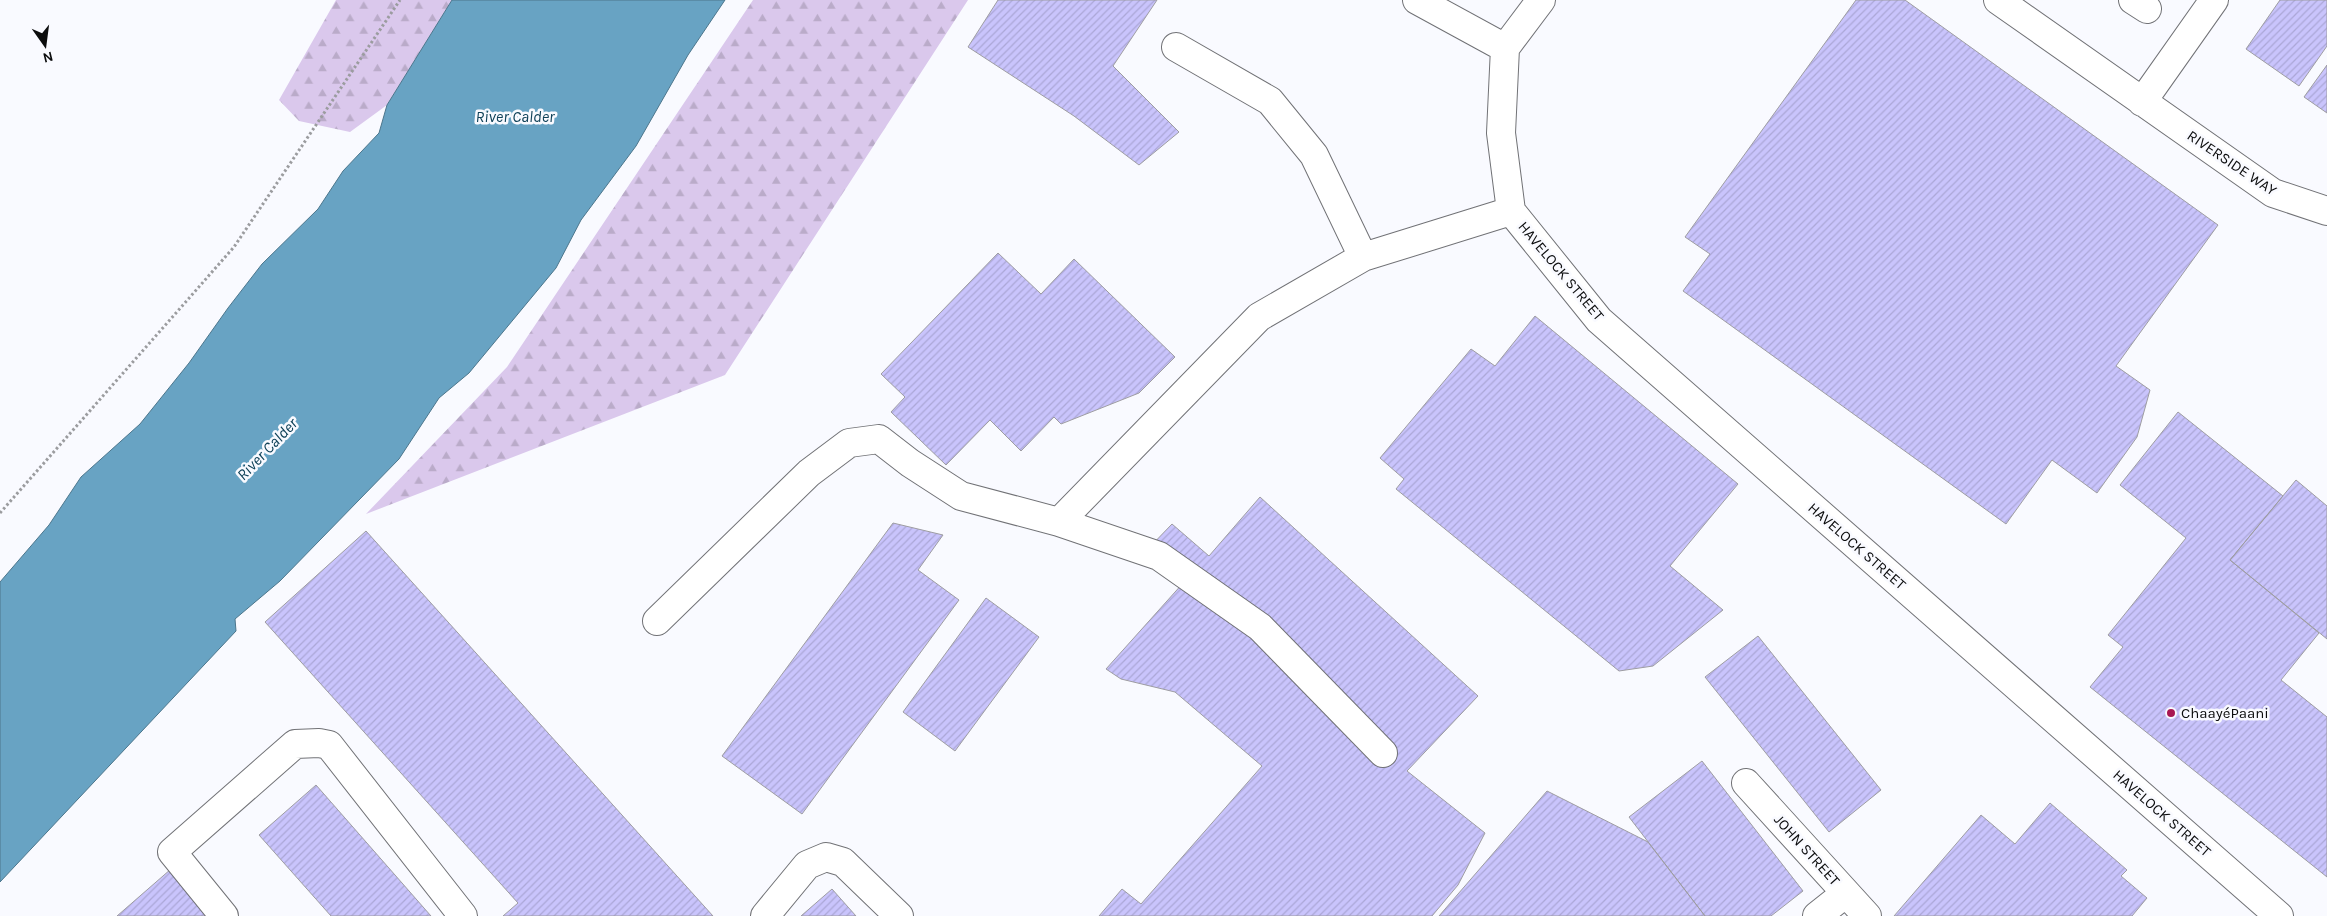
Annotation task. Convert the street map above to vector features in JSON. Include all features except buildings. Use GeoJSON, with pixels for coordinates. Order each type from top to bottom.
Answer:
{"type":"FeatureCollection","features":[{"type":"Feature","properties":{"kind":"street"},"geometry":{"type":"LineString","coordinates":[[1417,0],[1504,48],[1541,0]]}},
{"type":"Feature","properties":{"kind":"street","name":"RIVERSIDE WAY"},"geometry":{"type":"LineString","coordinates":[[1998,0],[2273,193],[2314,205],[2327,211]]}},
{"type":"Feature","properties":{"kind":"street"},"geometry":{"type":"LineString","coordinates":[[2142,102],[2214,0]]}},
{"type":"Feature","properties":{"kind":"street"},"geometry":{"type":"LineString","coordinates":[[1176,47],[1270,102],[1314,155],[1363,258]]}},
{"type":"Feature","properties":{"kind":"street","name":"HAVELOCK STREET"},"geometry":{"type":"LineString","coordinates":[[1504,48],[1501,133],[1511,211],[1600,320],[2279,916]]}},
{"type":"Feature","properties":{"kind":"street"},"geometry":{"type":"LineString","coordinates":[[1059,522],[1259,317],[1363,258],[1511,211]]}},
{"type":"Feature","properties":{"kind":"street"},"geometry":{"type":"LineString","coordinates":[[657,622],[809,473],[849,443],[879,439],[910,463],[961,496],[1059,522],[1159,556],[1260,627],[1383,753]]}},
{"type":"Feature","properties":{"kind":"street"},"geometry":{"type":"LineString","coordinates":[[224,916],[172,852],[295,744],[309,742],[329,745],[463,916]]}},
{"type":"Feature","properties":{"kind":"street","name":"JOHN STREET"},"geometry":{"type":"LineString","coordinates":[[1746,783],[1867,916]]}},
{"type":"Feature","properties":{"kind":"street"},"geometry":{"type":"LineString","coordinates":[[765,916],[807,865],[826,857],[843,862],[899,916]]}},
{"type":"Feature","properties":{"kind":"street"},"geometry":{"type":"LineString","coordinates":[[1817,916],[1846,893]]}},
{"type":"Feature","properties":{"kind":"path"},"geometry":{"type":"LineString","coordinates":[[0,513],[234,247],[400,0]]}},
{"type":"Feature","properties":{"kind":"green space"},"geometry":{"type":"Polygon","coordinates":[[[336,0],[452,0],[387,105],[350,132],[299,121],[279,100],[336,0]]]}},
{"type":"Feature","properties":{"kind":"green space"},"geometry":{"type":"Polygon","coordinates":[[[753,0],[968,0],[725,375],[366,514],[507,367],[753,0]]]}},
{"type":"Feature","properties":{"kind":"water","name":"River Calder"},"geometry":{"type":"Polygon","coordinates":[[[452,0],[725,0],[688,55],[636,146],[581,220],[556,268],[469,373],[439,398],[399,459],[280,581],[235,619],[236,631],[0,882],[0,582],[49,525],[81,477],[140,424],[189,363],[262,264],[318,209],[343,171],[379,133],[387,105],[452,0]]]}},
{"type":"Feature","properties":{"kind":"place","name":"ChaayéPaani"},"geometry":{"type":"Point","coordinates":[2171,713]}}]}
